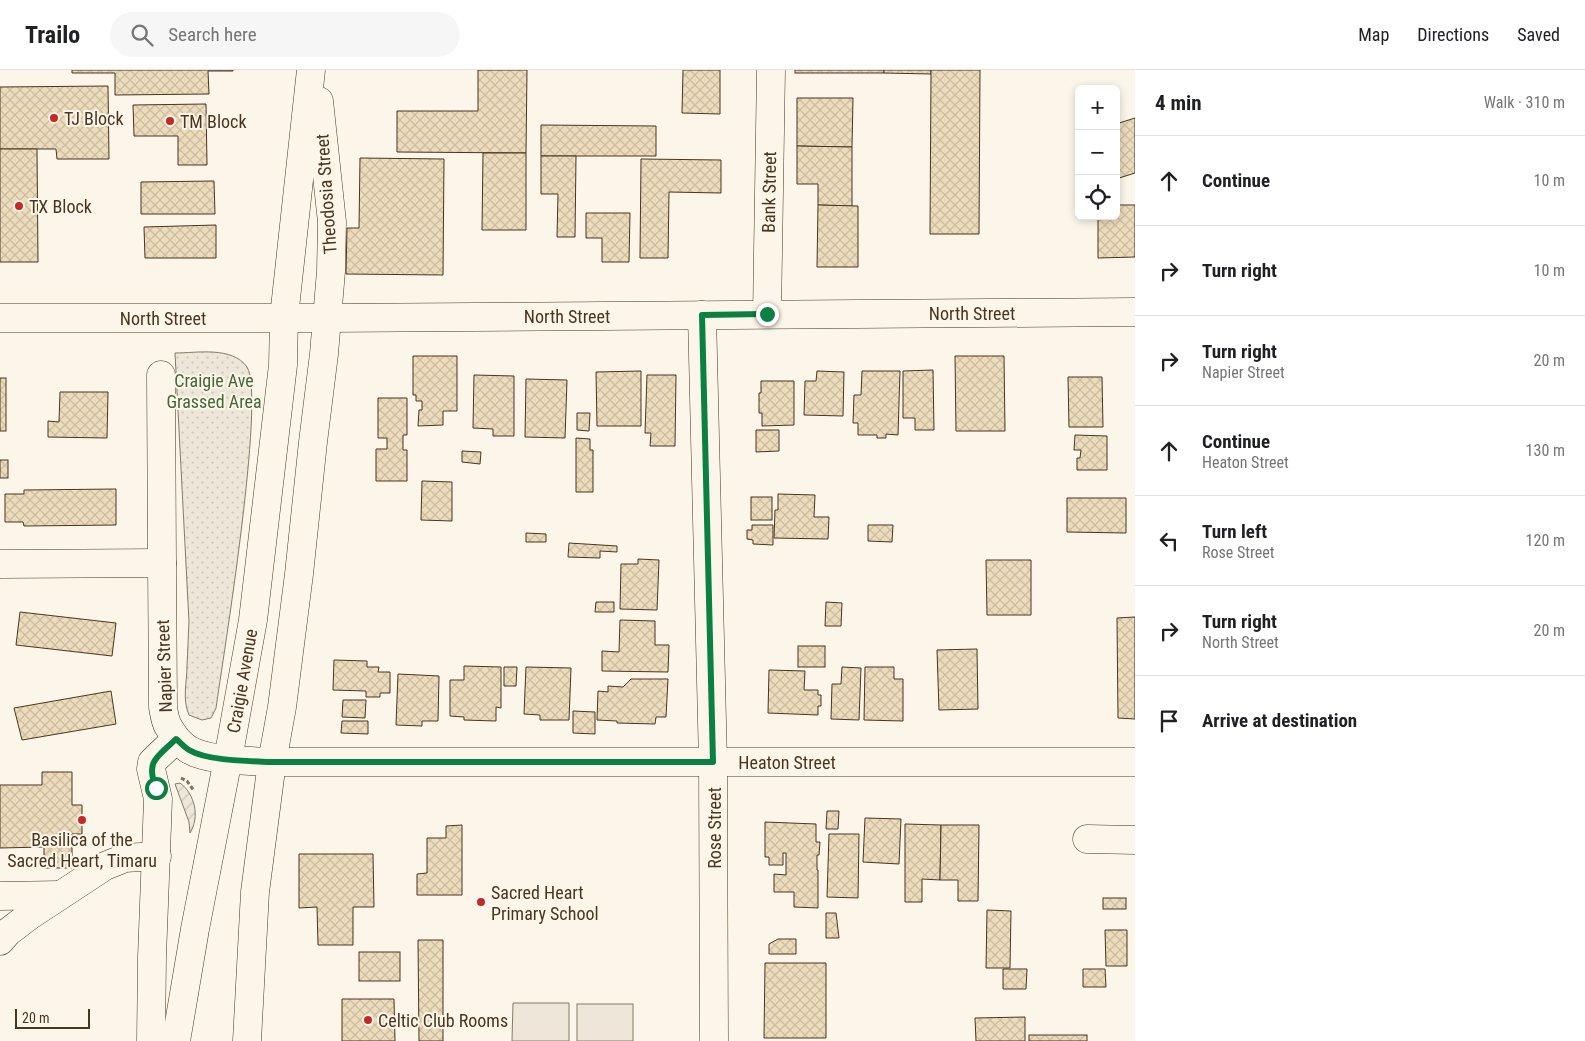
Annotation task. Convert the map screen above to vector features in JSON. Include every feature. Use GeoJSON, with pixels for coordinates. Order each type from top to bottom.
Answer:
{"type":"FeatureCollection","features":[{"type":"Feature","properties":{"kind":"main road","name":"Theodosia Street"},"geometry":{"type":"LineString","coordinates":[[284,317],[311,70]]}},
{"type":"Feature","properties":{"kind":"main road","name":"Theodosia Street"},"geometry":{"type":"LineString","coordinates":[[316,70],[332,222],[331,271],[326,318]]}},
{"type":"Feature","properties":{"kind":"main road","name":"Bank Street"},"geometry":{"type":"LineString","coordinates":[[767,314],[771,70]]}},
{"type":"Feature","properties":{"kind":"main road","name":"North Street"},"geometry":{"type":"LineString","coordinates":[[0,318],[326,318],[1135,312]]}},
{"type":"Feature","properties":{"kind":"main road","name":"Rose Street"},"geometry":{"type":"LineString","coordinates":[[702,315],[713,762],[714,1041]]}},
{"type":"Feature","properties":{"kind":"main road","name":"Craigie Avenue"},"geometry":{"type":"LineString","coordinates":[[176,1041],[254,610],[283,364],[284,317]]}},
{"type":"Feature","properties":{"kind":"main road"},"geometry":{"type":"LineString","coordinates":[[247,1041],[254,892],[272,762],[282,707],[298,584],[324,354],[326,318]]}},
{"type":"Feature","properties":{"kind":"main road","name":"Napier Street"},"geometry":{"type":"LineString","coordinates":[[161,374],[163,708],[167,725],[176,739]]}},
{"type":"Feature","properties":{"kind":"main road"},"geometry":{"type":"LineString","coordinates":[[0,564],[162,562]]}},
{"type":"Feature","properties":{"kind":"main road"},"geometry":{"type":"LineString","coordinates":[[151,1041],[158,798],[151,769],[152,762],[176,739],[189,750],[228,759]]}},
{"type":"Feature","properties":{"kind":"main road","name":"Heaton Street"},"geometry":{"type":"LineString","coordinates":[[228,759],[272,762],[1135,762]]}},
{"type":"Feature","properties":{"kind":"main road"},"geometry":{"type":"LineString","coordinates":[[1087,839],[1135,840]]}},
{"type":"Feature","properties":{"kind":"main road"},"geometry":{"type":"LineString","coordinates":[[0,941],[8,932],[29,916],[105,866],[125,858],[157,856]]}},
{"type":"Feature","properties":{"kind":"main road"},"geometry":{"type":"LineString","coordinates":[[0,896],[61,895]]}},
{"type":"Feature","properties":{"kind":"green space","name":"Craigie Ave Grassed Area"},"geometry":{"type":"Polygon","coordinates":[[[214,352],[233,356],[241,360],[247,367],[251,388],[251,426],[241,530],[216,708],[211,718],[202,720],[189,715],[185,691],[189,622],[175,353],[214,352]]]}},
{"type":"Feature","properties":{"kind":"green space"},"geometry":{"type":"Polygon","coordinates":[[[180,783],[189,793],[194,806],[195,820],[190,833],[189,822],[175,784],[180,783]]]}},
{"type":"Feature","properties":{"kind":"green space"},"geometry":{"type":"Polygon","coordinates":[[[513,1003],[569,1003],[569,1041],[512,1041],[513,1003]]]}},
{"type":"Feature","properties":{"kind":"green space"},"geometry":{"type":"Polygon","coordinates":[[[577,1004],[633,1004],[633,1041],[577,1041],[577,1004]]]}},
{"type":"Feature","properties":{"kind":"building"},"geometry":{"type":"Polygon","coordinates":[[[72,70],[233,71],[208,71],[209,94],[115,95],[115,73],[72,73],[72,70]]]}},
{"type":"Feature","properties":{"kind":"building"},"geometry":{"type":"Polygon","coordinates":[[[478,70],[527,70],[526,153],[397,152],[397,111],[478,111],[478,70]]]}},
{"type":"Feature","properties":{"kind":"building"},"geometry":{"type":"Polygon","coordinates":[[[683,70],[720,70],[720,114],[682,113],[683,70]]]}},
{"type":"Feature","properties":{"kind":"building"},"geometry":{"type":"Polygon","coordinates":[[[795,70],[884,70],[884,73],[795,73],[795,70]]]}},
{"type":"Feature","properties":{"kind":"building"},"geometry":{"type":"Polygon","coordinates":[[[884,70],[931,70],[931,74],[884,73],[884,70]]]}},
{"type":"Feature","properties":{"kind":"building"},"geometry":{"type":"Polygon","coordinates":[[[931,70],[980,70],[979,234],[930,234],[931,70]]]}},
{"type":"Feature","properties":{"kind":"building","name":"TJ Block"},"geometry":{"type":"Polygon","coordinates":[[[108,86],[109,159],[57,159],[56,149],[0,149],[0,87],[108,86]]]}},
{"type":"Feature","properties":{"kind":"building"},"geometry":{"type":"Polygon","coordinates":[[[797,98],[853,98],[852,147],[797,146],[797,98]]]}},
{"type":"Feature","properties":{"kind":"building","name":"TM Block"},"geometry":{"type":"Polygon","coordinates":[[[206,104],[207,165],[178,165],[178,136],[134,136],[133,105],[206,104]]]}},
{"type":"Feature","properties":{"kind":"building"},"geometry":{"type":"Polygon","coordinates":[[[1135,118],[1135,173],[1120,178],[1120,130],[1120,123],[1135,118]]]}},
{"type":"Feature","properties":{"kind":"building"},"geometry":{"type":"Polygon","coordinates":[[[541,125],[656,126],[656,156],[541,156],[541,125]]]}},
{"type":"Feature","properties":{"kind":"building"},"geometry":{"type":"Polygon","coordinates":[[[797,146],[852,147],[852,206],[818,205],[818,184],[797,184],[797,146]]]}},
{"type":"Feature","properties":{"kind":"building","name":"TX Block"},"geometry":{"type":"Polygon","coordinates":[[[0,149],[37,149],[38,262],[0,262],[0,149]]]}},
{"type":"Feature","properties":{"kind":"building"},"geometry":{"type":"Polygon","coordinates":[[[483,153],[526,153],[526,230],[482,230],[483,153]]]}},
{"type":"Feature","properties":{"kind":"building"},"geometry":{"type":"Polygon","coordinates":[[[541,156],[576,156],[575,237],[557,237],[558,194],[541,194],[541,156]]]}},
{"type":"Feature","properties":{"kind":"building"},"geometry":{"type":"Polygon","coordinates":[[[360,158],[444,159],[443,275],[346,274],[347,228],[359,228],[360,158]]]}},
{"type":"Feature","properties":{"kind":"building"},"geometry":{"type":"Polygon","coordinates":[[[641,159],[721,160],[721,193],[669,192],[668,258],[640,258],[641,159]]]}},
{"type":"Feature","properties":{"kind":"building"},"geometry":{"type":"Polygon","coordinates":[[[214,181],[215,214],[141,214],[141,182],[214,181]]]}},
{"type":"Feature","properties":{"kind":"building"},"geometry":{"type":"Polygon","coordinates":[[[818,205],[858,206],[858,267],[817,267],[818,205]]]}},
{"type":"Feature","properties":{"kind":"building"},"geometry":{"type":"Polygon","coordinates":[[[1120,205],[1135,205],[1135,257],[1098,258],[1098,220],[1120,220],[1120,205]]]}},
{"type":"Feature","properties":{"kind":"building"},"geometry":{"type":"Polygon","coordinates":[[[586,213],[630,213],[629,262],[602,262],[602,238],[586,238],[586,213]]]}},
{"type":"Feature","properties":{"kind":"building"},"geometry":{"type":"Polygon","coordinates":[[[216,225],[216,258],[145,258],[144,227],[216,225]]]}},
{"type":"Feature","properties":{"kind":"building"},"geometry":{"type":"Polygon","coordinates":[[[413,356],[457,356],[457,411],[443,411],[443,425],[418,426],[419,410],[422,410],[422,401],[416,401],[416,395],[413,395],[413,356]]]}},
{"type":"Feature","properties":{"kind":"building"},"geometry":{"type":"Polygon","coordinates":[[[955,356],[1004,356],[1005,431],[956,431],[955,356]]]}},
{"type":"Feature","properties":{"kind":"building"},"geometry":{"type":"Polygon","coordinates":[[[933,370],[934,430],[915,430],[915,418],[903,418],[903,371],[933,370]]]}},
{"type":"Feature","properties":{"kind":"building"},"geometry":{"type":"Polygon","coordinates":[[[641,371],[641,426],[597,426],[596,372],[641,371]]]}},
{"type":"Feature","properties":{"kind":"building"},"geometry":{"type":"Polygon","coordinates":[[[817,371],[844,372],[843,416],[804,415],[805,381],[816,381],[817,371]]]}},
{"type":"Feature","properties":{"kind":"building"},"geometry":{"type":"Polygon","coordinates":[[[862,371],[900,371],[898,435],[886,434],[886,438],[877,438],[877,435],[858,435],[858,423],[853,423],[854,395],[861,395],[862,371]]]}},
{"type":"Feature","properties":{"kind":"building"},"geometry":{"type":"Polygon","coordinates":[[[474,375],[514,376],[514,436],[493,436],[493,429],[473,428],[474,375]]]}},
{"type":"Feature","properties":{"kind":"building"},"geometry":{"type":"Polygon","coordinates":[[[647,375],[676,375],[675,446],[650,446],[651,433],[645,433],[647,375]]]}},
{"type":"Feature","properties":{"kind":"building"},"geometry":{"type":"Polygon","coordinates":[[[1068,377],[1102,377],[1103,427],[1069,427],[1068,377]]]}},
{"type":"Feature","properties":{"kind":"building"},"geometry":{"type":"Polygon","coordinates":[[[0,378],[6,378],[6,431],[0,431],[0,378]]]}},
{"type":"Feature","properties":{"kind":"building"},"geometry":{"type":"Polygon","coordinates":[[[526,379],[567,380],[565,438],[525,437],[526,379]]]}},
{"type":"Feature","properties":{"kind":"building"},"geometry":{"type":"Polygon","coordinates":[[[761,381],[794,381],[794,425],[762,426],[762,413],[759,413],[761,381]]]}},
{"type":"Feature","properties":{"kind":"building"},"geometry":{"type":"Polygon","coordinates":[[[60,392],[108,392],[107,438],[48,437],[48,421],[59,422],[60,392]]]}},
{"type":"Feature","properties":{"kind":"building"},"geometry":{"type":"Polygon","coordinates":[[[378,398],[407,398],[407,435],[403,435],[403,450],[407,450],[407,481],[376,481],[376,449],[387,449],[387,438],[378,438],[378,398]]]}},
{"type":"Feature","properties":{"kind":"building"},"geometry":{"type":"Polygon","coordinates":[[[577,413],[590,413],[589,431],[577,430],[577,413]]]}},
{"type":"Feature","properties":{"kind":"building"},"geometry":{"type":"Polygon","coordinates":[[[756,430],[779,430],[779,451],[756,452],[756,430]]]}},
{"type":"Feature","properties":{"kind":"building"},"geometry":{"type":"Polygon","coordinates":[[[1075,435],[1107,436],[1107,470],[1077,470],[1077,458],[1080,458],[1081,450],[1074,450],[1075,435]]]}},
{"type":"Feature","properties":{"kind":"building"},"geometry":{"type":"Polygon","coordinates":[[[576,438],[590,439],[590,450],[593,450],[593,492],[576,492],[576,438]]]}},
{"type":"Feature","properties":{"kind":"building"},"geometry":{"type":"Polygon","coordinates":[[[462,451],[481,452],[480,464],[462,462],[462,451]]]}},
{"type":"Feature","properties":{"kind":"building"},"geometry":{"type":"Polygon","coordinates":[[[0,460],[8,460],[8,478],[0,478],[0,460]]]}},
{"type":"Feature","properties":{"kind":"building"},"geometry":{"type":"Polygon","coordinates":[[[422,481],[452,482],[452,521],[421,520],[422,481]]]}},
{"type":"Feature","properties":{"kind":"building"},"geometry":{"type":"Polygon","coordinates":[[[116,489],[116,525],[24,526],[23,522],[5,522],[5,494],[24,494],[24,490],[116,489]]]}},
{"type":"Feature","properties":{"kind":"building"},"geometry":{"type":"Polygon","coordinates":[[[778,494],[815,495],[814,517],[829,517],[828,539],[774,538],[775,510],[778,510],[778,494]]]}},
{"type":"Feature","properties":{"kind":"building"},"geometry":{"type":"Polygon","coordinates":[[[751,497],[772,497],[772,520],[751,520],[751,497]]]}},
{"type":"Feature","properties":{"kind":"building"},"geometry":{"type":"Polygon","coordinates":[[[1067,498],[1126,498],[1126,533],[1067,532],[1067,498]]]}},
{"type":"Feature","properties":{"kind":"building"},"geometry":{"type":"Polygon","coordinates":[[[752,525],[773,525],[773,545],[753,544],[753,540],[747,539],[747,530],[752,530],[752,525]]]}},
{"type":"Feature","properties":{"kind":"building"},"geometry":{"type":"Polygon","coordinates":[[[868,525],[893,525],[892,542],[868,541],[868,525]]]}},
{"type":"Feature","properties":{"kind":"building"},"geometry":{"type":"Polygon","coordinates":[[[526,533],[546,534],[546,542],[526,542],[526,533]]]}},
{"type":"Feature","properties":{"kind":"building"},"geometry":{"type":"Polygon","coordinates":[[[569,543],[617,546],[617,552],[600,551],[600,558],[568,557],[569,543]]]}},
{"type":"Feature","properties":{"kind":"building"},"geometry":{"type":"Polygon","coordinates":[[[638,559],[659,560],[657,610],[620,609],[621,564],[638,564],[638,559]]]}},
{"type":"Feature","properties":{"kind":"building"},"geometry":{"type":"Polygon","coordinates":[[[986,560],[1031,560],[1031,615],[987,615],[986,560]]]}},
{"type":"Feature","properties":{"kind":"building"},"geometry":{"type":"Polygon","coordinates":[[[596,602],[614,602],[614,612],[595,612],[596,602]]]}},
{"type":"Feature","properties":{"kind":"building"},"geometry":{"type":"Polygon","coordinates":[[[826,602],[842,603],[841,626],[825,626],[826,602]]]}},
{"type":"Feature","properties":{"kind":"building"},"geometry":{"type":"Polygon","coordinates":[[[20,612],[116,623],[112,656],[16,645],[20,612]]]}},
{"type":"Feature","properties":{"kind":"building"},"geometry":{"type":"Polygon","coordinates":[[[1135,617],[1135,719],[1118,718],[1117,618],[1135,617]]]}},
{"type":"Feature","properties":{"kind":"building"},"geometry":{"type":"Polygon","coordinates":[[[620,620],[655,621],[655,645],[669,645],[668,672],[602,671],[602,651],[619,652],[620,620]]]}},
{"type":"Feature","properties":{"kind":"building"},"geometry":{"type":"Polygon","coordinates":[[[798,646],[825,646],[825,667],[798,667],[798,646]]]}},
{"type":"Feature","properties":{"kind":"building"},"geometry":{"type":"Polygon","coordinates":[[[977,649],[978,709],[939,710],[937,650],[977,649]]]}},
{"type":"Feature","properties":{"kind":"building"},"geometry":{"type":"Polygon","coordinates":[[[334,660],[367,661],[367,667],[379,667],[378,672],[390,672],[390,693],[380,693],[380,697],[366,697],[366,691],[333,690],[334,660]]]}},
{"type":"Feature","properties":{"kind":"building"},"geometry":{"type":"Polygon","coordinates":[[[464,666],[501,667],[501,708],[496,707],[496,721],[464,720],[464,717],[450,716],[450,680],[464,680],[464,666]]]}},
{"type":"Feature","properties":{"kind":"building"},"geometry":{"type":"Polygon","coordinates":[[[504,667],[517,667],[516,686],[504,686],[504,667]]]}},
{"type":"Feature","properties":{"kind":"building"},"geometry":{"type":"Polygon","coordinates":[[[526,667],[571,668],[569,720],[540,720],[540,715],[524,714],[526,667]]]}},
{"type":"Feature","properties":{"kind":"building"},"geometry":{"type":"Polygon","coordinates":[[[842,667],[861,668],[859,720],[831,719],[832,684],[841,684],[842,667]]]}},
{"type":"Feature","properties":{"kind":"building"},"geometry":{"type":"Polygon","coordinates":[[[865,667],[894,667],[894,679],[903,679],[903,721],[864,720],[865,667]]]}},
{"type":"Feature","properties":{"kind":"building"},"geometry":{"type":"Polygon","coordinates":[[[769,670],[805,671],[804,690],[818,690],[818,695],[821,695],[821,706],[818,706],[818,715],[768,713],[769,670]]]}},
{"type":"Feature","properties":{"kind":"building"},"geometry":{"type":"Polygon","coordinates":[[[398,674],[439,676],[438,721],[422,721],[422,726],[396,725],[398,674]]]}},
{"type":"Feature","properties":{"kind":"building"},"geometry":{"type":"Polygon","coordinates":[[[631,679],[668,679],[666,717],[656,717],[655,724],[617,723],[617,721],[597,720],[598,691],[608,692],[608,686],[623,687],[631,679]]]}},
{"type":"Feature","properties":{"kind":"building"},"geometry":{"type":"Polygon","coordinates":[[[111,691],[116,724],[22,740],[14,708],[111,691]]]}},
{"type":"Feature","properties":{"kind":"building"},"geometry":{"type":"Polygon","coordinates":[[[343,700],[366,700],[365,718],[342,717],[343,700]]]}},
{"type":"Feature","properties":{"kind":"building"},"geometry":{"type":"Polygon","coordinates":[[[573,711],[595,712],[595,734],[573,733],[573,711]]]}},
{"type":"Feature","properties":{"kind":"building"},"geometry":{"type":"Polygon","coordinates":[[[342,721],[368,721],[368,734],[341,733],[342,721]]]}},
{"type":"Feature","properties":{"kind":"building"},"geometry":{"type":"Polygon","coordinates":[[[42,772],[72,772],[72,805],[82,805],[82,834],[72,834],[72,868],[44,868],[44,847],[0,848],[0,785],[42,785],[42,772]]]}},
{"type":"Feature","properties":{"kind":"building"},"geometry":{"type":"Polygon","coordinates":[[[827,811],[839,811],[838,829],[826,829],[827,811]]]}},
{"type":"Feature","properties":{"kind":"building"},"geometry":{"type":"Polygon","coordinates":[[[865,818],[901,819],[899,864],[863,862],[865,818]]]}},
{"type":"Feature","properties":{"kind":"building"},"geometry":{"type":"Polygon","coordinates":[[[765,822],[816,824],[816,842],[820,842],[819,855],[817,855],[818,908],[794,907],[794,892],[774,892],[774,874],[786,875],[786,853],[783,853],[783,865],[769,865],[769,857],[765,857],[765,822]]]}},
{"type":"Feature","properties":{"kind":"building"},"geometry":{"type":"Polygon","coordinates":[[[905,824],[941,825],[940,880],[922,879],[922,902],[905,902],[905,824]]]}},
{"type":"Feature","properties":{"kind":"building"},"geometry":{"type":"Polygon","coordinates":[[[462,825],[462,895],[417,895],[417,874],[427,873],[427,838],[446,838],[446,826],[462,825]]]}},
{"type":"Feature","properties":{"kind":"building"},"geometry":{"type":"Polygon","coordinates":[[[941,825],[979,825],[978,901],[958,901],[958,880],[940,880],[941,825]]]}},
{"type":"Feature","properties":{"kind":"building"},"geometry":{"type":"Polygon","coordinates":[[[829,834],[859,834],[858,898],[827,897],[829,834]]]}},
{"type":"Feature","properties":{"kind":"building"},"geometry":{"type":"Polygon","coordinates":[[[299,854],[373,854],[374,907],[353,907],[353,945],[318,945],[317,907],[299,908],[299,854]]]}},
{"type":"Feature","properties":{"kind":"building"},"geometry":{"type":"Polygon","coordinates":[[[1103,898],[1126,898],[1126,909],[1103,909],[1103,898]]]}},
{"type":"Feature","properties":{"kind":"building"},"geometry":{"type":"Polygon","coordinates":[[[987,910],[1011,911],[1010,968],[986,968],[987,910]]]}},
{"type":"Feature","properties":{"kind":"building"},"geometry":{"type":"Polygon","coordinates":[[[826,913],[836,913],[839,938],[826,938],[826,913]]]}},
{"type":"Feature","properties":{"kind":"building"},"geometry":{"type":"Polygon","coordinates":[[[1105,930],[1127,930],[1127,966],[1106,966],[1105,930]]]}},
{"type":"Feature","properties":{"kind":"building"},"geometry":{"type":"Polygon","coordinates":[[[778,939],[796,939],[796,954],[769,954],[769,944],[778,939]]]}},
{"type":"Feature","properties":{"kind":"building"},"geometry":{"type":"Polygon","coordinates":[[[418,940],[443,940],[443,1041],[419,1041],[418,940]]]}},
{"type":"Feature","properties":{"kind":"building"},"geometry":{"type":"Polygon","coordinates":[[[359,952],[400,952],[400,981],[359,981],[359,952]]]}},
{"type":"Feature","properties":{"kind":"building"},"geometry":{"type":"Polygon","coordinates":[[[765,963],[826,963],[826,1038],[764,1038],[765,963]]]}},
{"type":"Feature","properties":{"kind":"building"},"geometry":{"type":"Polygon","coordinates":[[[1003,969],[1027,969],[1026,989],[1003,989],[1003,969]]]}},
{"type":"Feature","properties":{"kind":"building"},"geometry":{"type":"Polygon","coordinates":[[[1083,969],[1105,969],[1106,987],[1083,987],[1083,969]]]}},
{"type":"Feature","properties":{"kind":"building","name":"Celtic Club Rooms"},"geometry":{"type":"Polygon","coordinates":[[[342,999],[394,999],[395,1041],[342,1041],[342,999]]]}},
{"type":"Feature","properties":{"kind":"building"},"geometry":{"type":"Polygon","coordinates":[[[1025,1017],[1025,1041],[976,1041],[975,1018],[1025,1017]]]}},
{"type":"Feature","properties":{"kind":"building"},"geometry":{"type":"Polygon","coordinates":[[[1029,1035],[1087,1035],[1087,1041],[1029,1041],[1029,1035]]]}},
{"type":"Feature","properties":{"kind":"place","name":"TJ Block"},"geometry":{"type":"Point","coordinates":[54,118]}},
{"type":"Feature","properties":{"kind":"place","name":"TM Block"},"geometry":{"type":"Point","coordinates":[170,121]}},
{"type":"Feature","properties":{"kind":"place","name":"TX Block"},"geometry":{"type":"Point","coordinates":[19,206]}},
{"type":"Feature","properties":{"kind":"place","name":"Basilica of the Sacred Heart, Timaru"},"geometry":{"type":"Point","coordinates":[82,820]}},
{"type":"Feature","properties":{"kind":"place","name":"Sacred Heart Primary School"},"geometry":{"type":"Point","coordinates":[481,902]}},
{"type":"Feature","properties":{"kind":"place","name":"Celtic Club Rooms"},"geometry":{"type":"Point","coordinates":[368,1020]}},
{"type":"Feature","properties":{"kind":"route"},"geometry":{"type":"LineString","coordinates":[[156,788],[151,773],[152,762],[176,739],[189,750],[209,756],[272,762],[713,762],[702,315],[767,314]]}}]}
